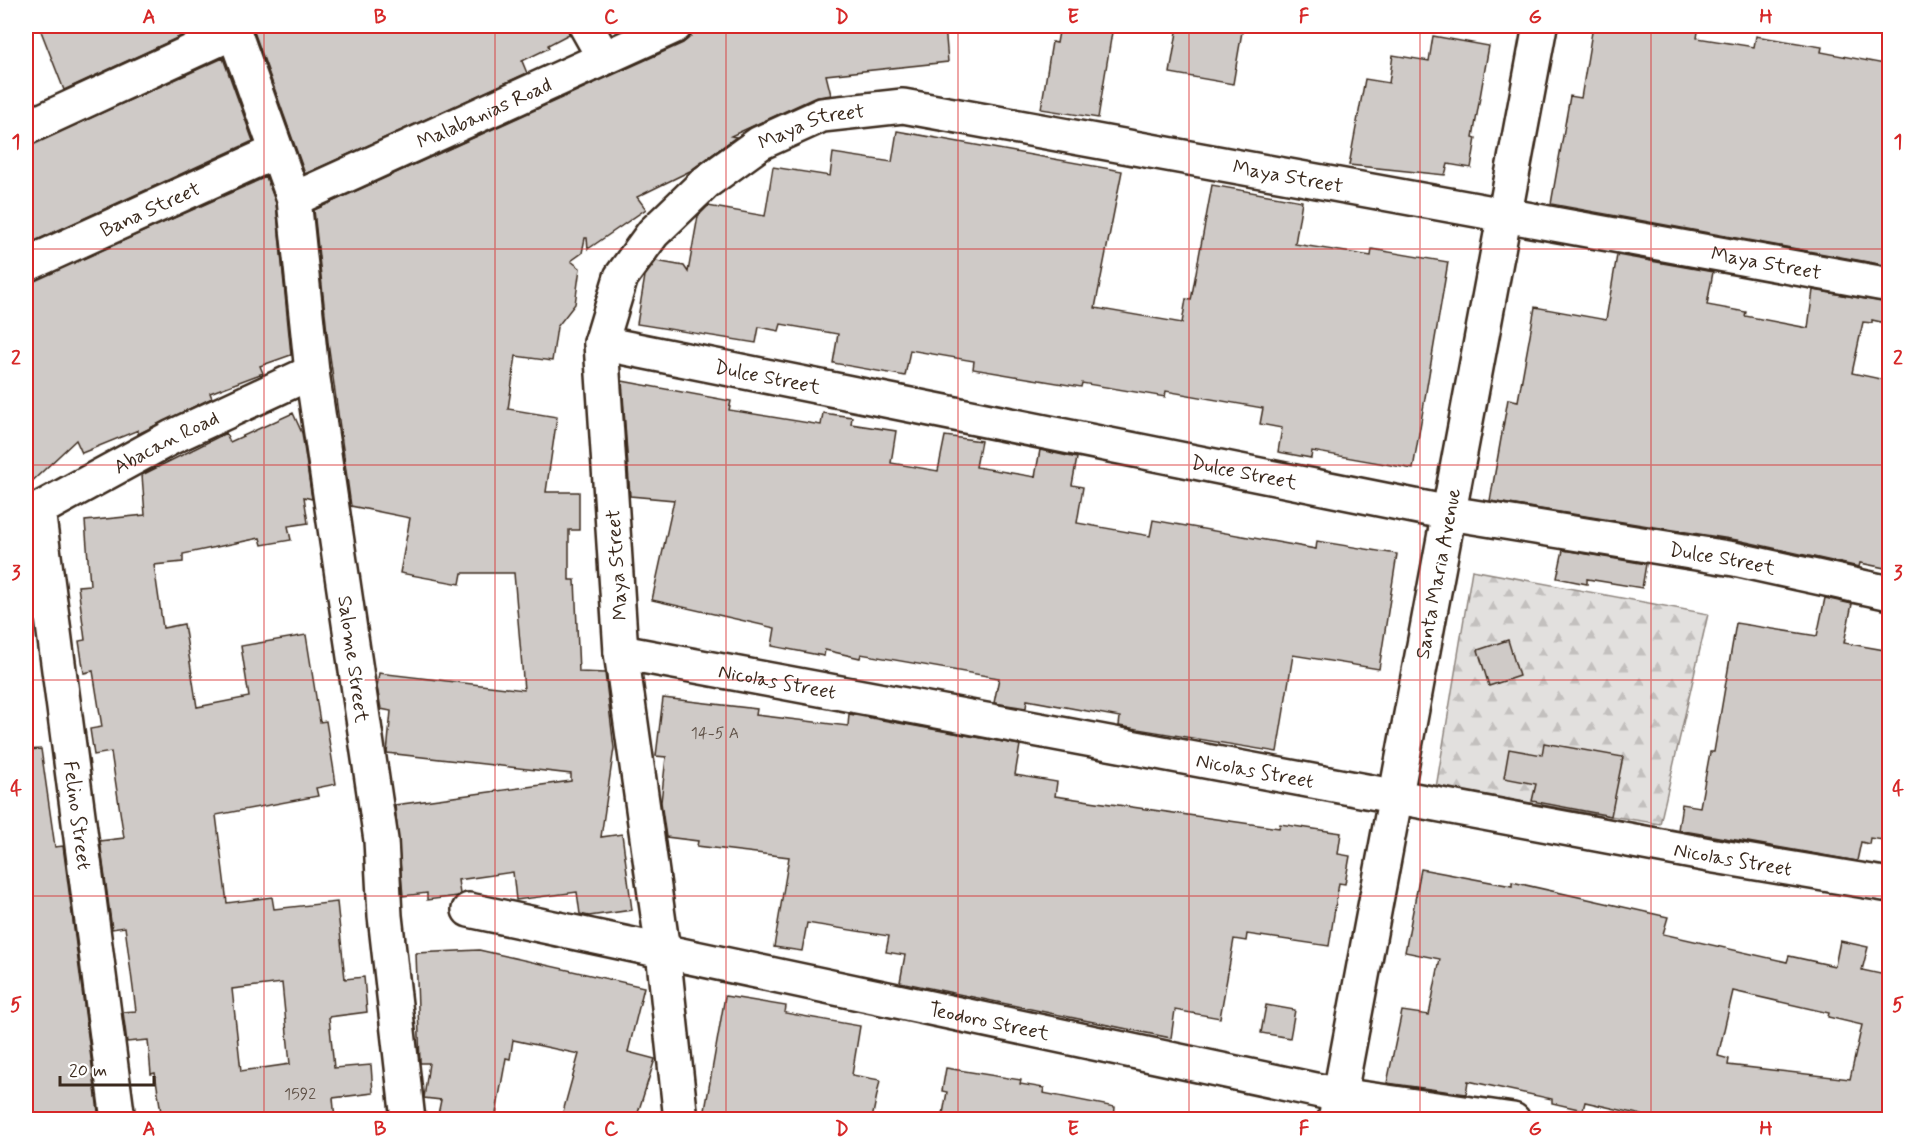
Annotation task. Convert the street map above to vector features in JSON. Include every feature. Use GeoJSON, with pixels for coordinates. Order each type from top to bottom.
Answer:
{"type":"FeatureCollection","features":[{"type":"Feature","properties":{"kind":"street"},"geometry":{"type":"LineString","coordinates":[[586,26],[604,58]]}},
{"type":"Feature","properties":{"kind":"street","name":"Malabanias Road"},"geometry":{"type":"LineString","coordinates":[[294,199],[675,26]]}},
{"type":"Feature","properties":{"kind":"street","name":"Santa Maria Avenue"},"geometry":{"type":"LineString","coordinates":[[1337,1107],[1540,26]]}},
{"type":"Feature","properties":{"kind":"street"},"geometry":{"type":"LineString","coordinates":[[26,128],[233,29]]}},
{"type":"Feature","properties":{"kind":"street","name":"Salome Street"},"geometry":{"type":"LineString","coordinates":[[233,29],[275,152],[294,199],[312,372],[381,840],[386,916],[408,1119]]}},
{"type":"Feature","properties":{"kind":"street","name":"Maya Street"},"geometry":{"type":"LineString","coordinates":[[681,1119],[663,951],[621,652],[601,343],[621,277],[653,233],[706,182],[760,143],[822,115],[903,106],[1890,285]]}},
{"type":"Feature","properties":{"kind":"street","name":"Bana Street"},"geometry":{"type":"LineString","coordinates":[[26,265],[275,152]]}},
{"type":"Feature","properties":{"kind":"street","name":"Dulce Street"},"geometry":{"type":"LineString","coordinates":[[601,343],[1449,513],[1734,560],[1890,593]]}},
{"type":"Feature","properties":{"kind":"street","name":"Abacan Road"},"geometry":{"type":"LineString","coordinates":[[32,516],[172,437],[312,372]]}},
{"type":"Feature","properties":{"kind":"street","name":"Felino Street"},"geometry":{"type":"LineString","coordinates":[[32,516],[117,1119]]}},
{"type":"Feature","properties":{"kind":"street","name":"Nicolas Street"},"geometry":{"type":"LineString","coordinates":[[621,652],[1709,855],[1890,885]]}},
{"type":"Feature","properties":{"kind":"street","name":"Teodoro Street"},"geometry":{"type":"LineString","coordinates":[[470,910],[663,951],[1337,1107],[1514,1119]]}},
{"type":"Feature","properties":{"kind":"green space"},"geometry":{"type":"Polygon","coordinates":[[[1472,570],[1708,614],[1660,824],[1436,788],[1472,570]]]}},
{"type":"Feature","properties":{"kind":"building"},"geometry":{"type":"Polygon","coordinates":[[[39,26],[203,26],[64,90],[39,26]]]}},
{"type":"Feature","properties":{"kind":"building"},"geometry":{"type":"Polygon","coordinates":[[[252,26],[567,26],[569,34],[548,45],[549,48],[522,61],[527,73],[305,174],[252,26]]]}},
{"type":"Feature","properties":{"kind":"building"},"geometry":{"type":"Polygon","coordinates":[[[693,26],[945,26],[948,62],[826,75],[831,95],[814,98],[731,136],[736,137],[690,171],[637,197],[646,209],[588,249],[587,238],[585,238],[582,253],[571,261],[580,268],[575,304],[557,327],[552,361],[516,356],[508,409],[557,417],[546,492],[579,492],[579,530],[569,530],[569,580],[575,580],[579,672],[605,673],[614,748],[601,837],[622,834],[632,910],[589,916],[580,914],[577,892],[516,900],[513,872],[458,880],[460,894],[458,896],[427,900],[427,893],[403,896],[395,805],[571,781],[571,774],[387,753],[391,711],[381,709],[377,687],[379,673],[524,690],[514,573],[462,573],[460,584],[400,573],[410,518],[351,506],[328,342],[314,210],[683,43],[691,36],[693,26]]]}},
{"type":"Feature","properties":{"kind":"building"},"geometry":{"type":"Polygon","coordinates":[[[1060,26],[1113,26],[1098,118],[1041,109],[1052,42],[1057,43],[1060,26]]]}},
{"type":"Feature","properties":{"kind":"building"},"geometry":{"type":"Polygon","coordinates":[[[1178,26],[1243,26],[1233,84],[1170,73],[1178,26]]]}},
{"type":"Feature","properties":{"kind":"building"},"geometry":{"type":"Polygon","coordinates":[[[1593,26],[1699,26],[1697,38],[1754,47],[1756,36],[1822,47],[1821,52],[1890,65],[1890,266],[1551,204],[1570,96],[1581,98],[1593,26]]]}},
{"type":"Feature","properties":{"kind":"building"},"geometry":{"type":"Polygon","coordinates":[[[1433,36],[1489,46],[1473,137],[1476,138],[1471,168],[1448,164],[1445,175],[1349,165],[1365,79],[1389,83],[1393,55],[1429,61],[1433,36]]]}},
{"type":"Feature","properties":{"kind":"building"},"geometry":{"type":"Polygon","coordinates":[[[223,58],[253,141],[26,245],[26,147],[223,58]]]}},
{"type":"Feature","properties":{"kind":"building"},"geometry":{"type":"Polygon","coordinates":[[[897,131],[1122,171],[1095,308],[1182,323],[1186,299],[1191,300],[1212,185],[1302,201],[1295,244],[1371,256],[1372,249],[1448,262],[1413,469],[1312,451],[1311,458],[1278,452],[1282,428],[1260,424],[1263,408],[1166,391],[1165,397],[1082,383],[1081,387],[973,369],[974,361],[910,350],[905,376],[833,363],[838,334],[781,324],[779,331],[759,327],[756,343],[637,324],[645,276],[656,261],[684,266],[688,272],[698,216],[708,206],[765,216],[773,167],[830,176],[833,153],[892,162],[897,131]]]}},
{"type":"Feature","properties":{"kind":"building"},"geometry":{"type":"Polygon","coordinates":[[[266,177],[276,203],[291,355],[260,366],[263,373],[210,393],[212,398],[138,434],[138,430],[82,453],[76,440],[26,487],[26,284],[266,177]]]}},
{"type":"Feature","properties":{"kind":"building"},"geometry":{"type":"Polygon","coordinates":[[[1617,255],[1713,272],[1707,305],[1746,312],[1745,316],[1808,328],[1813,290],[1890,303],[1890,324],[1872,320],[1872,323],[1863,322],[1852,373],[1890,381],[1890,569],[1860,563],[1859,567],[1737,540],[1490,501],[1508,399],[1518,401],[1535,307],[1606,320],[1617,255]]]}},
{"type":"Feature","properties":{"kind":"building"},"geometry":{"type":"Polygon","coordinates":[[[622,381],[731,401],[729,410],[821,425],[823,413],[852,417],[851,424],[896,431],[891,463],[938,471],[945,436],[981,441],[976,467],[1035,477],[1040,450],[1077,458],[1072,485],[1083,487],[1077,523],[1150,536],[1153,520],[1316,549],[1317,541],[1397,554],[1379,669],[1293,655],[1277,752],[1119,726],[1120,717],[1027,700],[1026,708],[994,703],[999,678],[861,654],[860,658],[825,650],[824,656],[772,646],[775,628],[652,600],[674,500],[630,496],[622,381]]]}},
{"type":"Feature","properties":{"kind":"building"},"geometry":{"type":"Polygon","coordinates":[[[293,413],[302,433],[312,499],[304,497],[308,523],[288,526],[291,540],[262,545],[260,538],[183,554],[183,562],[154,565],[163,628],[184,624],[197,707],[249,697],[241,646],[306,635],[320,722],[326,721],[336,784],[316,788],[318,796],[216,815],[227,903],[272,897],[274,909],[337,902],[345,979],[364,977],[367,1012],[329,1017],[334,1068],[371,1065],[373,1093],[333,1098],[335,1119],[162,1119],[155,1073],[151,1074],[148,1040],[127,1042],[123,1012],[136,1011],[125,927],[112,929],[100,841],[124,838],[111,752],[94,755],[90,729],[102,727],[93,671],[84,673],[79,641],[85,640],[78,586],[90,585],[85,521],[145,515],[142,475],[226,433],[230,442],[293,413]],[[282,983],[232,989],[241,1071],[290,1064],[282,983]]]}},
{"type":"Feature","properties":{"kind":"building"},"geometry":{"type":"Polygon","coordinates":[[[1563,550],[1646,564],[1642,588],[1587,579],[1587,584],[1557,578],[1563,550]]]}},
{"type":"Feature","properties":{"kind":"building"},"geometry":{"type":"Polygon","coordinates":[[[1825,598],[1852,604],[1844,643],[1890,651],[1890,841],[1870,838],[1869,844],[1861,842],[1857,861],[1678,830],[1682,804],[1700,807],[1710,752],[1714,752],[1736,623],[1817,636],[1825,598]]]}},
{"type":"Feature","properties":{"kind":"building"},"geometry":{"type":"Polygon","coordinates":[[[1508,640],[1519,676],[1489,686],[1478,650],[1508,640]]]}},
{"type":"Feature","properties":{"kind":"building"},"geometry":{"type":"Polygon","coordinates":[[[663,698],[757,709],[756,715],[848,726],[849,714],[1020,745],[1015,775],[1057,782],[1055,796],[1279,828],[1280,824],[1341,833],[1338,854],[1350,856],[1345,884],[1339,883],[1329,946],[1247,934],[1246,941],[1234,939],[1220,1018],[1175,1010],[1171,1038],[900,982],[905,955],[886,952],[889,936],[807,923],[802,951],[774,947],[789,857],[697,846],[698,841],[666,837],[661,802],[666,757],[656,756],[663,698]]]}},
{"type":"Feature","properties":{"kind":"building"},"geometry":{"type":"Polygon","coordinates":[[[1544,743],[1623,757],[1611,816],[1532,801],[1536,784],[1504,778],[1509,749],[1542,755],[1544,743]]]}},
{"type":"Feature","properties":{"kind":"building"},"geometry":{"type":"Polygon","coordinates":[[[41,749],[55,847],[63,846],[99,1119],[26,1119],[26,750],[41,749]]]}},
{"type":"Feature","properties":{"kind":"building"},"geometry":{"type":"Polygon","coordinates":[[[1421,869],[1512,886],[1512,882],[1668,917],[1663,934],[1787,962],[1789,956],[1835,966],[1840,941],[1868,947],[1862,970],[1890,976],[1890,1102],[1887,1119],[1641,1119],[1642,1115],[1585,1102],[1583,1110],[1552,1103],[1552,1099],[1468,1081],[1466,1094],[1387,1083],[1402,1011],[1429,1015],[1440,959],[1405,952],[1421,869]],[[1733,991],[1718,1056],[1729,1059],[1728,1065],[1850,1079],[1862,1025],[1828,1017],[1829,1013],[1733,991]]]}},
{"type":"Feature","properties":{"kind":"building"},"geometry":{"type":"Polygon","coordinates":[[[479,950],[644,987],[628,1052],[655,1059],[636,1119],[561,1119],[579,1054],[513,1040],[510,1059],[506,1058],[495,1119],[437,1119],[441,1100],[424,1098],[429,1063],[420,1063],[416,953],[479,950]]]}},
{"type":"Feature","properties":{"kind":"building"},"geometry":{"type":"Polygon","coordinates":[[[725,996],[786,1006],[785,1013],[860,1026],[852,1075],[880,1080],[872,1119],[706,1119],[704,1116],[725,996]]]}},
{"type":"Feature","properties":{"kind":"building"},"geometry":{"type":"Polygon","coordinates":[[[1266,1005],[1295,1010],[1290,1038],[1261,1033],[1266,1005]]]}},
{"type":"Feature","properties":{"kind":"building"},"geometry":{"type":"Polygon","coordinates":[[[946,1068],[1021,1080],[1020,1084],[1044,1088],[1043,1093],[1115,1107],[1114,1119],[942,1119],[947,1092],[942,1091],[946,1068]]]}}]}
